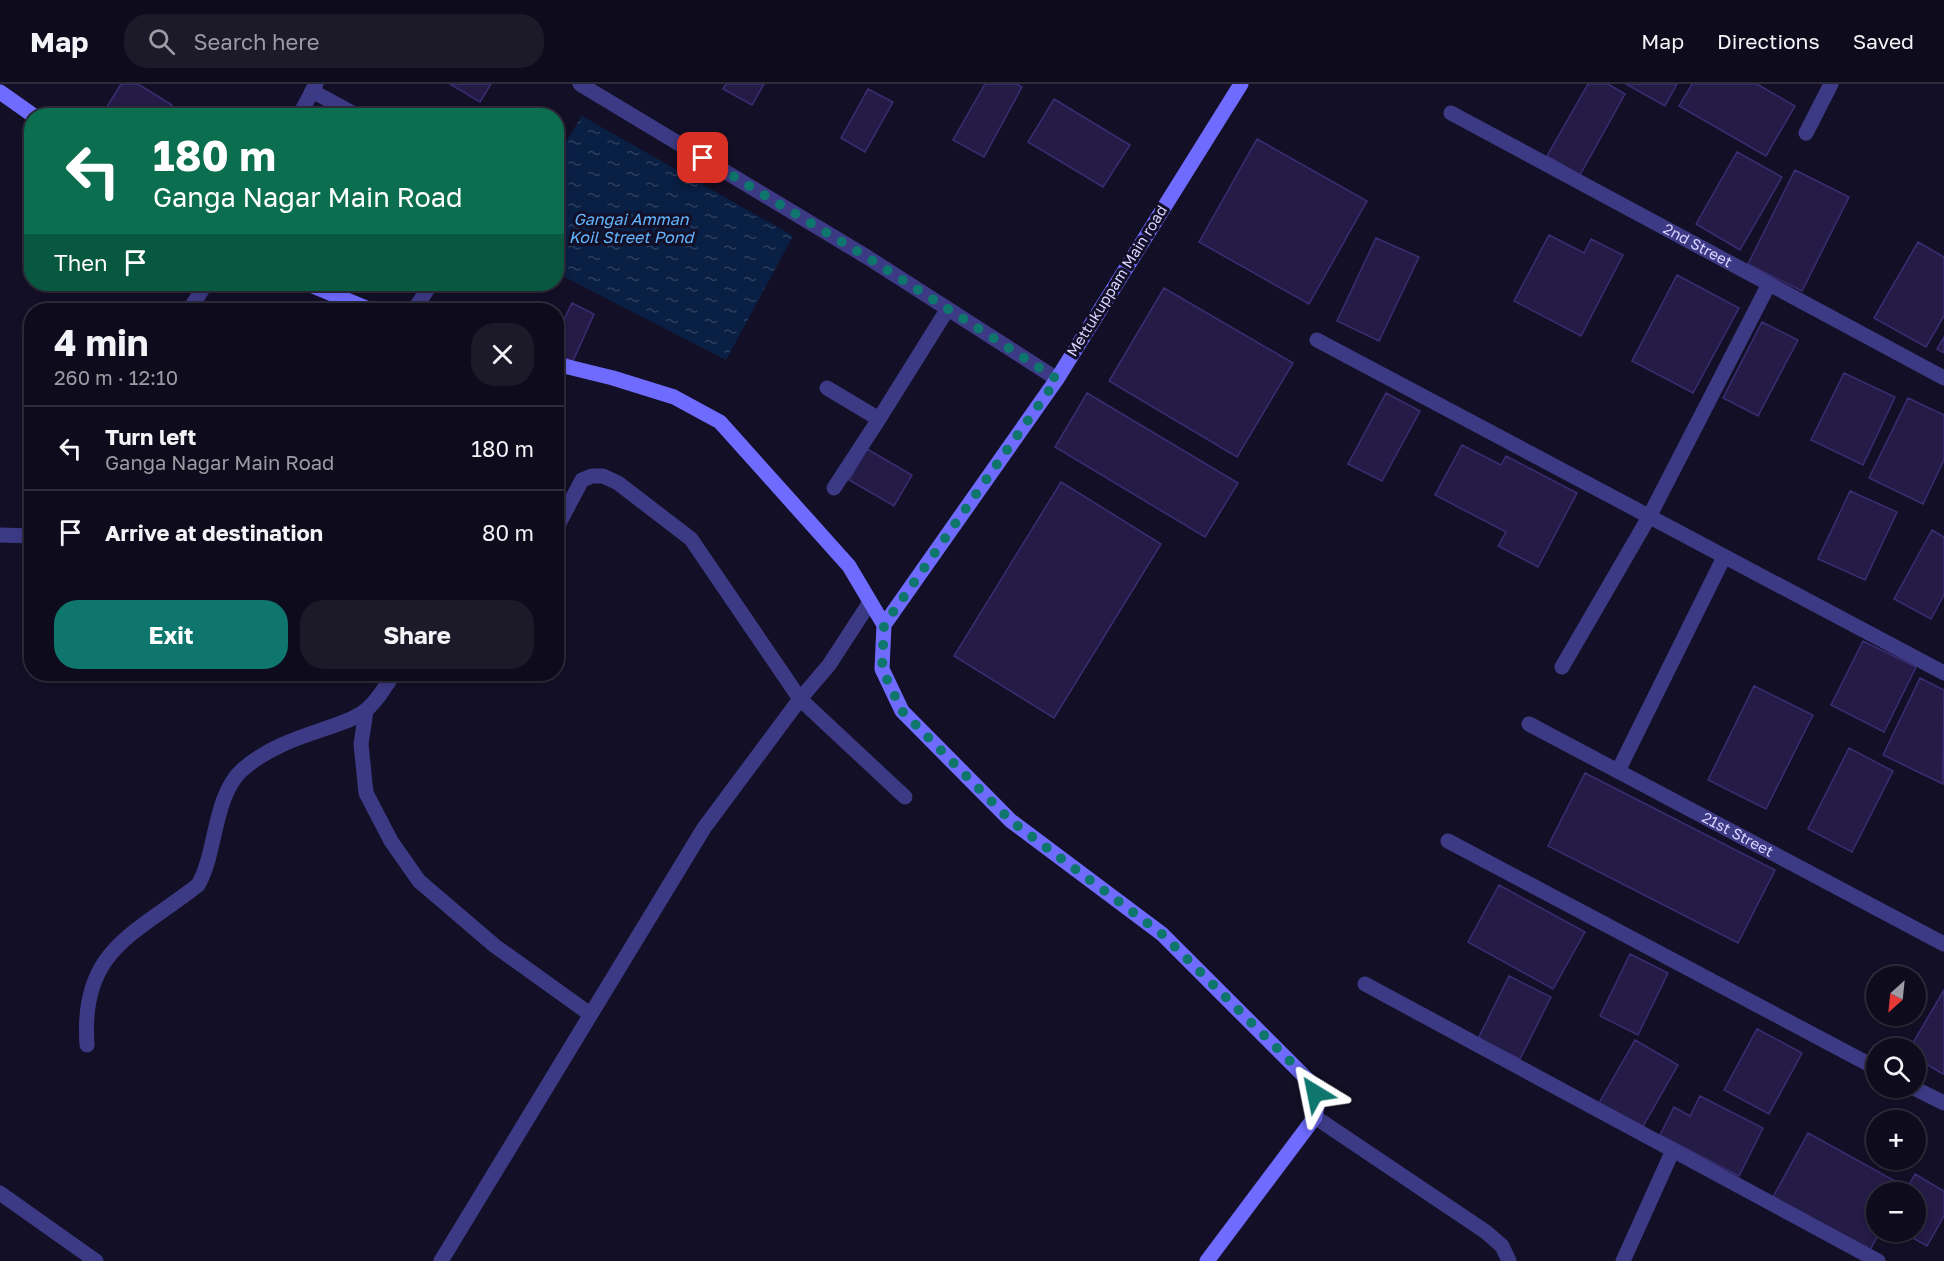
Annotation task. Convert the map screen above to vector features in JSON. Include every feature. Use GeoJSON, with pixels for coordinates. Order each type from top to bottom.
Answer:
{"type":"FeatureCollection","features":[{"type":"Feature","properties":{"kind":"main road","name":"Mettukuppam Main road"},"geometry":{"type":"LineString","coordinates":[[884,625],[1057,379],[1241,84]]}},
{"type":"Feature","properties":{"kind":"main road"},"geometry":{"type":"LineString","coordinates":[[0,92],[24,109]]}},
{"type":"Feature","properties":{"kind":"main road"},"geometry":{"type":"LineString","coordinates":[[325,291],[354,303]]}},
{"type":"Feature","properties":{"kind":"main road"},"geometry":{"type":"LineString","coordinates":[[564,365],[675,398],[720,422],[849,566],[884,625],[882,669],[902,711],[1011,821],[1162,934],[1312,1084],[1317,1106],[1315,1118],[1207,1261]]}},
{"type":"Feature","properties":{"kind":"street"},"geometry":{"type":"LineString","coordinates":[[580,84],[857,251],[1057,379]]}},
{"type":"Feature","properties":{"kind":"street"},"geometry":{"type":"LineString","coordinates":[[1806,133],[1831,84]]}},
{"type":"Feature","properties":{"kind":"street"},"geometry":{"type":"LineString","coordinates":[[303,108],[314,87],[346,108]]}},
{"type":"Feature","properties":{"kind":"street","name":"2nd Street"},"geometry":{"type":"LineString","coordinates":[[1451,113],[1944,378]]}},
{"type":"Feature","properties":{"kind":"street"},"geometry":{"type":"LineString","coordinates":[[1562,667],[1649,517],[1769,284]]}},
{"type":"Feature","properties":{"kind":"street"},"geometry":{"type":"LineString","coordinates":[[834,488],[946,310]]}},
{"type":"Feature","properties":{"kind":"street"},"geometry":{"type":"LineString","coordinates":[[1317,340],[1944,673]]}},
{"type":"Feature","properties":{"kind":"street"},"geometry":{"type":"LineString","coordinates":[[826,388],[879,419]]}},
{"type":"Feature","properties":{"kind":"street"},"geometry":{"type":"LineString","coordinates":[[564,514],[582,480],[592,476],[603,476],[618,483],[691,539],[800,699],[905,797]]}},
{"type":"Feature","properties":{"kind":"street"},"geometry":{"type":"LineString","coordinates":[[0,534],[24,536]]}},
{"type":"Feature","properties":{"kind":"street"},"geometry":{"type":"LineString","coordinates":[[1618,771],[1724,557]]}},
{"type":"Feature","properties":{"kind":"street"},"geometry":{"type":"LineString","coordinates":[[441,1261],[704,828],[800,699],[830,664],[870,602]]}},
{"type":"Feature","properties":{"kind":"street"},"geometry":{"type":"LineString","coordinates":[[87,1045],[88,1010],[93,984],[100,966],[122,942],[198,885],[204,874],[231,784],[242,771],[278,745],[350,720],[366,711],[389,681]]}},
{"type":"Feature","properties":{"kind":"street"},"geometry":{"type":"LineString","coordinates":[[366,711],[361,744],[366,793],[391,841],[419,881],[495,946],[590,1014]]}},
{"type":"Feature","properties":{"kind":"street","name":"21st Street"},"geometry":{"type":"LineString","coordinates":[[1529,724],[1944,944]]}},
{"type":"Feature","properties":{"kind":"street"},"geometry":{"type":"LineString","coordinates":[[1448,841],[1866,1063]]}},
{"type":"Feature","properties":{"kind":"street"},"geometry":{"type":"LineString","coordinates":[[1365,984],[1878,1261]]}},
{"type":"Feature","properties":{"kind":"street"},"geometry":{"type":"LineString","coordinates":[[1926,1094],[1944,1103]]}},
{"type":"Feature","properties":{"kind":"street"},"geometry":{"type":"LineString","coordinates":[[1315,1118],[1486,1232],[1502,1246],[1509,1261]]}},
{"type":"Feature","properties":{"kind":"street"},"geometry":{"type":"LineString","coordinates":[[1623,1261],[1673,1150]]}},
{"type":"Feature","properties":{"kind":"street"},"geometry":{"type":"LineString","coordinates":[[0,1192],[96,1261]]}},
{"type":"Feature","properties":{"kind":"water","name":"Gangai Amman Koil Street Pond"},"geometry":{"type":"Polygon","coordinates":[[[582,116],[793,236],[726,360],[564,277],[564,145],[582,116]]]}},
{"type":"Feature","properties":{"kind":"building"},"geometry":{"type":"Polygon","coordinates":[[[121,84],[138,84],[172,105],[170,108],[106,108],[121,84]]]}},
{"type":"Feature","properties":{"kind":"building"},"geometry":{"type":"Polygon","coordinates":[[[450,84],[491,84],[480,102],[450,84]]]}},
{"type":"Feature","properties":{"kind":"building"},"geometry":{"type":"Polygon","coordinates":[[[726,84],[764,84],[752,105],[723,89],[726,84]]]}},
{"type":"Feature","properties":{"kind":"building"},"geometry":{"type":"Polygon","coordinates":[[[985,84],[1017,84],[1022,87],[984,157],[953,140],[985,84]]]}},
{"type":"Feature","properties":{"kind":"building"},"geometry":{"type":"Polygon","coordinates":[[[1588,84],[1608,84],[1625,94],[1580,175],[1547,156],[1588,84]]]}},
{"type":"Feature","properties":{"kind":"building"},"geometry":{"type":"Polygon","coordinates":[[[1626,84],[1677,84],[1665,106],[1626,84]]]}},
{"type":"Feature","properties":{"kind":"building"},"geometry":{"type":"Polygon","coordinates":[[[1692,84],[1757,84],[1795,106],[1766,156],[1679,106],[1692,84]]]}},
{"type":"Feature","properties":{"kind":"building"},"geometry":{"type":"Polygon","coordinates":[[[868,89],[893,102],[865,152],[841,138],[868,89]]]}},
{"type":"Feature","properties":{"kind":"building"},"geometry":{"type":"Polygon","coordinates":[[[1054,99],[1130,145],[1103,187],[1028,142],[1054,99]]]}},
{"type":"Feature","properties":{"kind":"building"},"geometry":{"type":"Polygon","coordinates":[[[1257,139],[1367,201],[1309,304],[1199,242],[1257,139]]]}},
{"type":"Feature","properties":{"kind":"building"},"geometry":{"type":"Polygon","coordinates":[[[1737,152],[1782,177],[1740,250],[1696,224],[1737,152]]]}},
{"type":"Feature","properties":{"kind":"building"},"geometry":{"type":"Polygon","coordinates":[[[1795,170],[1849,197],[1802,291],[1748,264],[1795,170]]]}},
{"type":"Feature","properties":{"kind":"building"},"geometry":{"type":"Polygon","coordinates":[[[1549,235],[1584,253],[1591,239],[1623,255],[1581,336],[1514,301],[1549,235]]]}},
{"type":"Feature","properties":{"kind":"building"},"geometry":{"type":"Polygon","coordinates":[[[1376,238],[1419,257],[1379,341],[1337,321],[1376,238]]]}},
{"type":"Feature","properties":{"kind":"building"},"geometry":{"type":"Polygon","coordinates":[[[1918,242],[1944,257],[1944,316],[1926,347],[1874,318],[1918,242]]]}},
{"type":"Feature","properties":{"kind":"building"},"geometry":{"type":"Polygon","coordinates":[[[1677,275],[1739,308],[1693,393],[1632,361],[1677,275]]]}},
{"type":"Feature","properties":{"kind":"building"},"geometry":{"type":"Polygon","coordinates":[[[1164,288],[1293,363],[1237,457],[1109,381],[1164,288]]]}},
{"type":"Feature","properties":{"kind":"building"},"geometry":{"type":"Polygon","coordinates":[[[572,303],[594,314],[573,361],[564,357],[564,320],[572,303]]]}},
{"type":"Feature","properties":{"kind":"building"},"geometry":{"type":"Polygon","coordinates":[[[1762,322],[1798,340],[1758,416],[1723,398],[1762,322]]]}},
{"type":"Feature","properties":{"kind":"building"},"geometry":{"type":"Polygon","coordinates":[[[1944,337],[1944,353],[1937,349],[1944,337]]]}},
{"type":"Feature","properties":{"kind":"building"},"geometry":{"type":"Polygon","coordinates":[[[1844,373],[1895,397],[1863,465],[1811,440],[1844,373]]]}},
{"type":"Feature","properties":{"kind":"building"},"geometry":{"type":"Polygon","coordinates":[[[1087,393],[1238,483],[1205,537],[1055,447],[1087,393]]]}},
{"type":"Feature","properties":{"kind":"building"},"geometry":{"type":"Polygon","coordinates":[[[1386,393],[1420,411],[1382,481],[1348,464],[1386,393]]]}},
{"type":"Feature","properties":{"kind":"building"},"geometry":{"type":"Polygon","coordinates":[[[1908,398],[1944,415],[1944,460],[1923,504],[1869,478],[1908,398]]]}},
{"type":"Feature","properties":{"kind":"building"},"geometry":{"type":"Polygon","coordinates":[[[1462,445],[1501,465],[1506,456],[1577,493],[1538,567],[1498,546],[1506,532],[1435,495],[1462,445]]]}},
{"type":"Feature","properties":{"kind":"building"},"geometry":{"type":"Polygon","coordinates":[[[867,449],[912,475],[894,506],[849,480],[867,449]]]}},
{"type":"Feature","properties":{"kind":"building"},"geometry":{"type":"Polygon","coordinates":[[[1061,482],[1161,544],[1054,718],[954,656],[1061,482]]]}},
{"type":"Feature","properties":{"kind":"building"},"geometry":{"type":"Polygon","coordinates":[[[1850,491],[1897,512],[1865,580],[1818,559],[1850,491]]]}},
{"type":"Feature","properties":{"kind":"building"},"geometry":{"type":"Polygon","coordinates":[[[1932,530],[1944,537],[1944,595],[1931,619],[1894,599],[1932,530]]]}},
{"type":"Feature","properties":{"kind":"building"},"geometry":{"type":"Polygon","coordinates":[[[1863,641],[1916,667],[1884,732],[1831,705],[1863,641]]]}},
{"type":"Feature","properties":{"kind":"building"},"geometry":{"type":"Polygon","coordinates":[[[1920,678],[1944,690],[1943,784],[1883,755],[1920,678]]]}},
{"type":"Feature","properties":{"kind":"building"},"geometry":{"type":"Polygon","coordinates":[[[1754,686],[1813,715],[1766,809],[1708,780],[1754,686]]]}},
{"type":"Feature","properties":{"kind":"building"},"geometry":{"type":"Polygon","coordinates":[[[1849,748],[1893,771],[1852,852],[1808,829],[1849,748]]]}},
{"type":"Feature","properties":{"kind":"building"},"geometry":{"type":"Polygon","coordinates":[[[1585,773],[1775,870],[1738,943],[1548,846],[1585,773]]]}},
{"type":"Feature","properties":{"kind":"building"},"geometry":{"type":"Polygon","coordinates":[[[1499,885],[1585,932],[1553,989],[1468,942],[1499,885]]]}},
{"type":"Feature","properties":{"kind":"building"},"geometry":{"type":"Polygon","coordinates":[[[1630,954],[1668,973],[1638,1035],[1600,1016],[1630,954]]]}},
{"type":"Feature","properties":{"kind":"building"},"geometry":{"type":"Polygon","coordinates":[[[1509,976],[1551,997],[1520,1059],[1478,1039],[1509,976]]]}},
{"type":"Feature","properties":{"kind":"building"},"geometry":{"type":"Polygon","coordinates":[[[1944,990],[1943,1074],[1926,1064],[1926,1038],[1916,1038],[1923,1026],[1926,1026],[1926,1021],[1944,990]]]}},
{"type":"Feature","properties":{"kind":"building"},"geometry":{"type":"Polygon","coordinates":[[[1757,1029],[1802,1053],[1769,1114],[1724,1090],[1757,1029]]]}},
{"type":"Feature","properties":{"kind":"building"},"geometry":{"type":"Polygon","coordinates":[[[1635,1040],[1678,1065],[1642,1128],[1599,1103],[1635,1040]]]}},
{"type":"Feature","properties":{"kind":"building"},"geometry":{"type":"Polygon","coordinates":[[[1700,1096],[1763,1128],[1739,1176],[1660,1135],[1674,1107],[1690,1116],[1700,1096]]]}},
{"type":"Feature","properties":{"kind":"building"},"geometry":{"type":"Polygon","coordinates":[[[1808,1133],[1866,1165],[1866,1170],[1875,1170],[1897,1182],[1866,1182],[1866,1242],[1874,1242],[1870,1250],[1773,1197],[1808,1133]]]}},
{"type":"Feature","properties":{"kind":"building"},"geometry":{"type":"Polygon","coordinates":[[[1915,1174],[1944,1191],[1944,1216],[1927,1246],[1920,1242],[1926,1242],[1926,1182],[1911,1182],[1915,1174]]]}},
{"type":"Feature","properties":{"kind":"route"},"geometry":{"type":"LineString","coordinates":[[703,158],[867,257],[946,310],[1057,379],[884,625],[882,669],[902,711],[1011,821],[1162,934],[1303,1074],[1312,1084],[1315,1093]]}}]}
